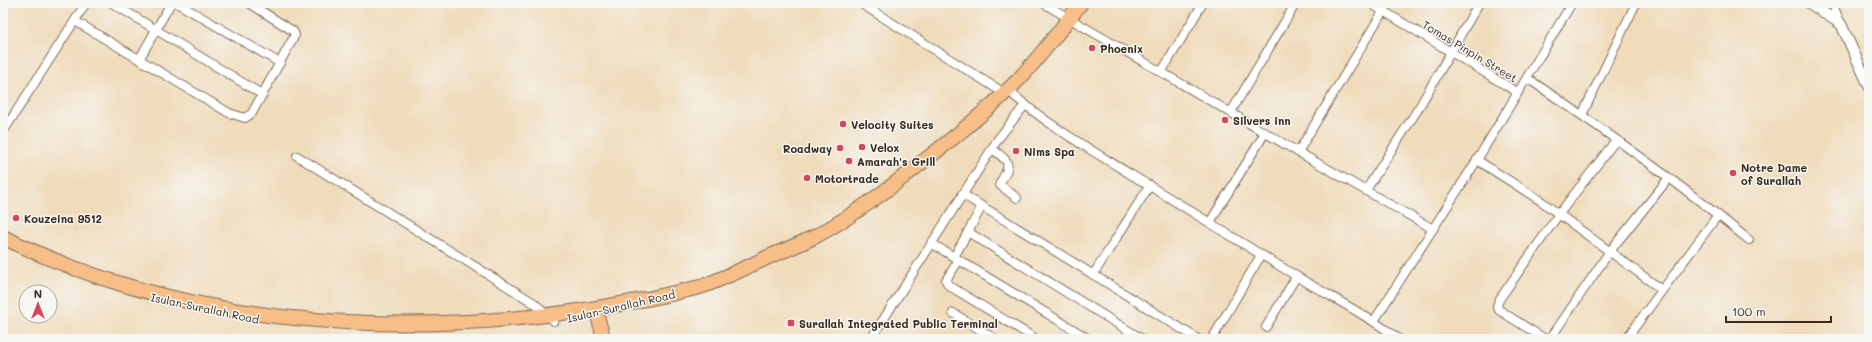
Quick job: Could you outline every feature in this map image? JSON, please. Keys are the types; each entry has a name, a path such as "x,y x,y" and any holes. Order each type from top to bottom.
{"highway":[{"name":"Isulan-Surallah Road","path":"3,237 59,265 111,285 164,300 227,315 301,326 364,332 431,332 506,327 597,314 702,286 816,236 886,191 957,135 1023,74 1081,3"}],"main road":[{"path":"597,314 604,339"}],"street":[{"path":"3,132 86,3"},
{"path":"112,3 156,28 263,94"},
{"path":"125,11 130,3"},
{"path":"140,58 171,3"},
{"path":"177,3 280,63"},
{"path":"75,21 140,58 229,113 240,118 249,117 295,39 294,33 249,3"},
{"path":"860,3 1006,91 1061,131 1261,255 1374,321 1399,339"},
{"path":"1043,3 1162,71 1298,152 1434,228"},
{"path":"1162,71 1203,3"},
{"path":"1231,112 1296,3"},
{"name":"Tomas Pinpin Street","path":"1370,3 1517,92"},
{"path":"1298,152 1388,3"},
{"path":"1366,190 1418,109 1479,3"},
{"path":"1374,321 1477,160 1572,3"},
{"path":"1582,115 1636,3"},
{"path":"1809,3 1841,24"},
{"path":"1832,3 1869,86"},
{"path":"1527,78 1582,115 1669,178 1749,240"},
{"path":"871,339 962,194 992,149 1025,105"},
{"path":"1210,222 1265,133"},
{"path":"1545,339 1499,310 1497,306 1499,300 1559,214 1616,140"},
{"path":"992,149 1008,163 1008,169 1000,185 1017,198"},
{"path":"297,156 534,303 554,321"},
{"path":"1477,160 1517,184 1662,290"},
{"path":"1550,339 1610,251 1669,178"},
{"path":"1094,276 1150,186"},
{"path":"962,194 1198,339"},
{"path":"982,206 968,232 946,280 948,285 1036,339"},
{"path":"1626,339 1718,215"},
{"path":"968,232 1142,339"},
{"path":"931,243 1088,339"},
{"path":"1212,339 1261,255"},
{"path":"1266,327 1296,276"},
{"path":"953,313 995,339"}],"place":[{"name":"Phoenix","path":"1092,48"},
{"name":"Silvers inn","path":"1225,120"},
{"name":"Velocity Suites","path":"843,124"},
{"name":"Velox","path":"862,147"},
{"name":"Roadway","path":"840,148"},
{"name":"Nims Spa","path":"1016,151"},
{"name":"Amarah's Grill","path":"849,161"},
{"name":"Notre Dame of Surallah","path":"1733,173"},
{"name":"Motortrade","path":"807,178"},
{"name":"Kouzeina 9512","path":"16,218"},
{"name":"Surallah Integrated Public Terminal","path":"791,323"}]}
